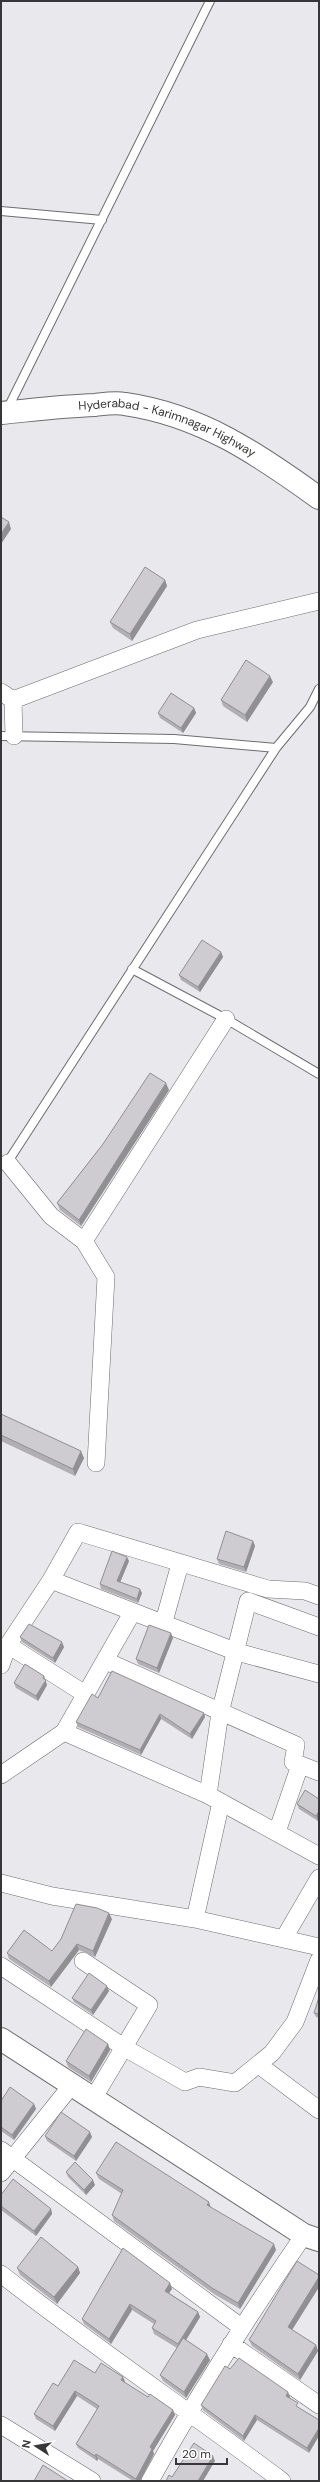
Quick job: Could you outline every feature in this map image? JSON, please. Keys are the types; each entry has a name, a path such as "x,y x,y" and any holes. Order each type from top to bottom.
{"main road":[{"name":"Hyderabad - Karimnagar Highway","path":"3,413 66,406 124,404 174,415 219,432 281,471 319,498"},
{"path":"1,2039 71,2086 311,2238"}],"street":[{"path":"7,736 7,696 197,630 319,601"},
{"path":"84,1241 226,1019"},
{"path":"3,1165 51,1216 84,1241 106,1277 96,1463"},
{"path":"1,1665 8,1645 51,1580 78,1532 180,1564 268,1589 305,1591 319,1596"},
{"path":"163,1625 180,1564"},
{"path":"51,1580 132,1614 237,1652 319,1674"},
{"path":"195,1919 215,1799 220,1713 237,1652 248,1601 319,1627"},
{"path":"1,1775 64,1732 132,1614"},
{"path":"8,1645 85,1694"},
{"path":"106,1661 220,1713 296,1745 293,1762 319,1772"},
{"path":"64,1732 215,1799 319,1856"},
{"path":"277,1832 300,1765"},
{"path":"284,1938 319,1878"},
{"path":"1,1883 52,1896 195,1919 319,1947"},
{"path":"1,1966 125,2048 185,2082 199,2077 236,2083 272,2053 295,2022 319,1960"},
{"path":"83,1961 148,2005 125,2048 93,2099"},
{"path":"259,2065 319,2110"},
{"path":"1,2173 7,2154 71,2086"},
{"path":"7,2154 241,2327"},
{"path":"150,2481 189,2411 241,2327 311,2238"},
{"path":"1,2274 85,2340 189,2411 282,2481"},
{"path":"230,2344 319,2405"},
{"path":"1,2425 92,2481"}],"lane":[{"path":"3,413 102,220 210,1"},
{"path":"1,212 102,220"},
{"path":"3,1165 276,748 310,707 319,689"},
{"path":"7,736 174,739 276,748"},
{"path":"132,969 226,1019 319,1074"}],"building":[{"path":"1,517 9,522 1,534"},
{"path":"145,567 165,580 130,634 110,622"},
{"path":"246,660 270,676 245,715 221,700"},
{"path":"171,693 194,708 181,728 158,713"},
{"path":"202,940 221,952 198,987 179,975"},
{"path":"150,1073 166,1083 79,1220 57,1203 103,1144"},
{"path":"1,1414 81,1451 73,1469 1,1435"},
{"path":"226,1531 253,1541 244,1567 217,1559"},
{"path":"112,1551 127,1557 117,1581 140,1589 137,1599 100,1584"},
{"path":"29,1624 62,1642 53,1658 20,1637"},
{"path":"149,1625 171,1633 157,1668 136,1659"},
{"path":"25,1664 44,1676 43,1678 46,1680 36,1696 14,1683"},
{"path":"112,1671 204,1713 190,1734 160,1714 140,1750 76,1722 92,1694 98,1698"},
{"path":"305,1790 319,1799 319,1811 316,1816 297,1804"},
{"path":"76,1904 97,1908 109,1913 93,1951 77,1944 49,1981 7,1953 24,1930 52,1951 61,1939"},
{"path":"89,1973 107,1986 91,2010 72,1998"},
{"path":"319,1997 319,2014 314,2013"},
{"path":"86,2029 108,2044 89,2076 66,2061"},
{"path":"10,2087 34,2104 12,2135 1,2127 1,2101"},
{"path":"61,2112 90,2132 74,2156 45,2136"},
{"path":"116,2142 209,2202 207,2205 274,2244 238,2303 212,2288 112,2215 123,2190 96,2173"},
{"path":"75,2162 93,2180 84,2190 66,2172"},
{"path":"13,2179 51,2209 34,2231 1,2206 1,2195"},
{"path":"41,2237 78,2267 54,2297 17,2268"},
{"path":"123,2248 170,2283 165,2291 198,2312 178,2344 152,2328 156,2321 130,2304 109,2339 82,2319"},
{"path":"297,2261 319,2275 288,2327 316,2345 298,2374 249,2340"},
{"path":"183,2338 207,2354 184,2392 160,2375"},
{"path":"239,2358 288,2392 286,2396 298,2403 296,2406 319,2420 319,2428 307,2448 255,2415 243,2436 201,2405 225,2366 230,2369"},
{"path":"74,2360 95,2373 101,2363 123,2377 121,2380 148,2397 150,2394 173,2410 150,2447 152,2449 136,2479 96,2454 95,2456 76,2444 99,2406 75,2391 53,2426 34,2414 53,2383 58,2386"},
{"path":"194,2443 213,2456 198,2481 166,2481 169,2475 172,2477"},
{"path":"43,2465 68,2481 34,2481"}]}
